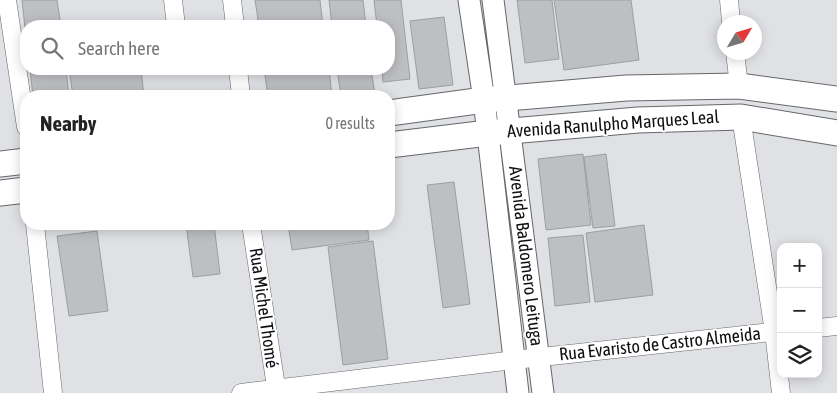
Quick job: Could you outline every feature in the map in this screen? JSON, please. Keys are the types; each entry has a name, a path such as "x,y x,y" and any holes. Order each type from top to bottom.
{"highway":[{"name":"Avenida Ranulpho Marques Leal","path":"395,112 495,100 626,88 739,86 837,100"},
{"name":"Avenida Ranulpho Marques Leal","path":"395,144 499,132 638,120 741,117 837,132"},
{"path":"0,164 20,161"},
{"path":"0,194 20,191"}],"main road":[{"name":"Avenida Baldomero Leituga","path":"469,0 495,100"},
{"name":"Avenida Baldomero Leituga","path":"493,0 495,100 499,132 543,393"},
{"name":"Avenida Baldomero Leituga","path":"499,132 514,360 518,393"}],"street":[{"path":"7,0 20,90"},
{"path":"174,0 176,20"},
{"path":"232,0 234,20"},
{"path":"729,0 730,15"},
{"path":"736,60 739,86"},
{"path":"239,75 240,90"},
{"path":"741,117 777,326"},
{"path":"36,230 53,393"},
{"name":"Rua Michel Thomé","path":"252,230 276,391"},
{"path":"822,328 837,326"},
{"name":"Rua Evaristo de Castro Almeida","path":"242,393 276,391 538,357 777,332"},
{"path":"778,333 781,393"}],"building":[{"path":"22,0 57,0 60,20 24,20"},
{"path":"255,0 320,0 322,20 258,20"},
{"path":"329,0 363,0 365,20 331,20"},
{"path":"374,0 401,0 410,79 383,82 382,75 395,75 395,20 376,20"},
{"path":"517,0 552,0 559,59 525,63"},
{"path":"554,0 631,0 639,60 564,70"},
{"path":"444,17 453,85 419,89 410,21"},
{"path":"31,75 67,75 68,90 32,90"},
{"path":"70,75 142,75 143,90 72,90"},
{"path":"265,75 330,75 331,90 267,90"},
{"path":"338,75 372,75 374,90 340,90"},
{"path":"583,154 591,225 546,230 538,159"},
{"path":"606,154 615,226 593,228 584,157"},
{"path":"454,182 470,304 443,308 427,185"},
{"path":"644,225 653,295 595,302 586,233"},
{"path":"187,230 215,230 220,274 193,277"},
{"path":"289,230 368,230 369,240 292,250"},
{"path":"97,231 108,311 69,316 57,236"},
{"path":"583,235 590,302 555,306 548,238"},
{"path":"373,241 388,359 343,365 328,247"}]}
